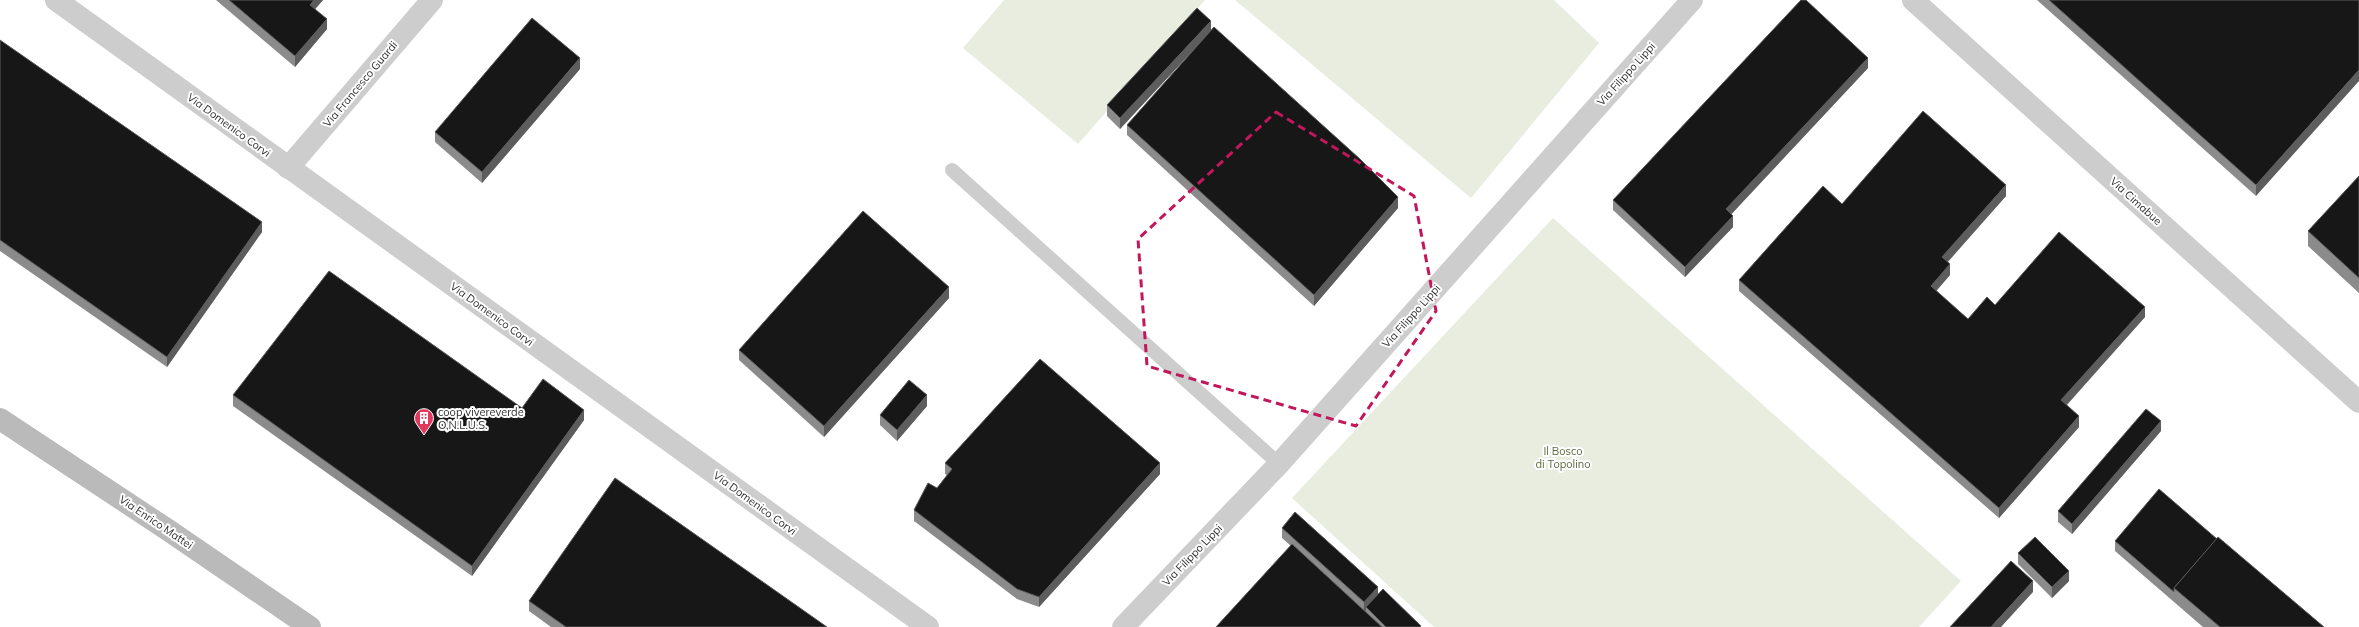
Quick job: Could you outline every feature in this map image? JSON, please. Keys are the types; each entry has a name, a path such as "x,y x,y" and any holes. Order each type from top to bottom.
{"street":[{"name":"Via Domenico Corvi","path":"56,0 928,627"},
{"name":"Via Francesco Guardi","path":"288,168 432,0"},
{"name":"Via Filippo Lippi","path":"1123,627 1279,464 1692,0"},
{"name":"Via Cimabue","path":"1913,0 2359,402"},
{"name":"Via Enrico Mattei","path":"0,418 310,627"}],"lane":[{"path":"952,170 1279,464"}],"highlighted area":[{"path":"1276,112 1414,196 1436,311 1356,426 1147,366 1138,239"}],"green space":[{"path":"1004,0 1205,0 1078,144 963,48"},
{"path":"1235,0 1554,0 1599,43 1471,198"},
{"name":"Il Bosco di Topolino","path":"1553,218 1961,581 1919,627 1434,627 1292,498"}],"building":[{"path":"229,0 314,0 310,5 327,19 295,56"},
{"path":"1801,0 1806,0 1868,58 1726,209 1733,216 1685,267 1613,200"},
{"path":"2049,0 2359,0 2359,70 2256,185"},
{"path":"1197,8 1211,21 1120,118 1107,105"},
{"path":"532,18 580,58 482,172 435,132"},
{"path":"1214,27 1360,159 1398,197 1314,295 1127,125"},
{"path":"0,40 262,222 167,357 0,240"},
{"path":"1923,111 2006,185 1942,257 1950,264 1931,286 1968,319 1987,297 1995,305 2059,232 2145,307 2061,400 2079,416 1999,508 1739,280 1823,186 1842,204"},
{"path":"2359,176 2359,278 2308,231"},
{"path":"863,211 949,287 824,426 739,350"},
{"name":"coop vivereverde O,N.L.U.S.","path":"329,271 522,408 543,379 584,410 472,566 233,395"},
{"path":"1040,359 1160,463 1039,597 1017,589 914,510 928,483 937,488 952,469 945,463"},
{"path":"909,380 927,395 897,430 880,415"},
{"path":"2146,409 2161,421 2072,524 2058,511"},
{"path":"615,478 827,627 566,627 529,601"},
{"path":"2159,489 2217,539 2174,588 2174,592 2115,541"},
{"path":"1295,512 1378,587 1364,602 1282,528"},
{"path":"2035,537 2069,571 2052,587 2018,553"},
{"path":"2218,537 2324,627 2220,627 2174,588"},
{"path":"1292,544 1382,627 1216,627"},
{"path":"2011,561 2033,581 1991,627 1950,627"},
{"path":"1383,589 1421,626 1420,627 1386,627 1366,607"}],"place":[{"name":"coop vivereverde O,N.L.U.S.","path":"424,435"}]}
